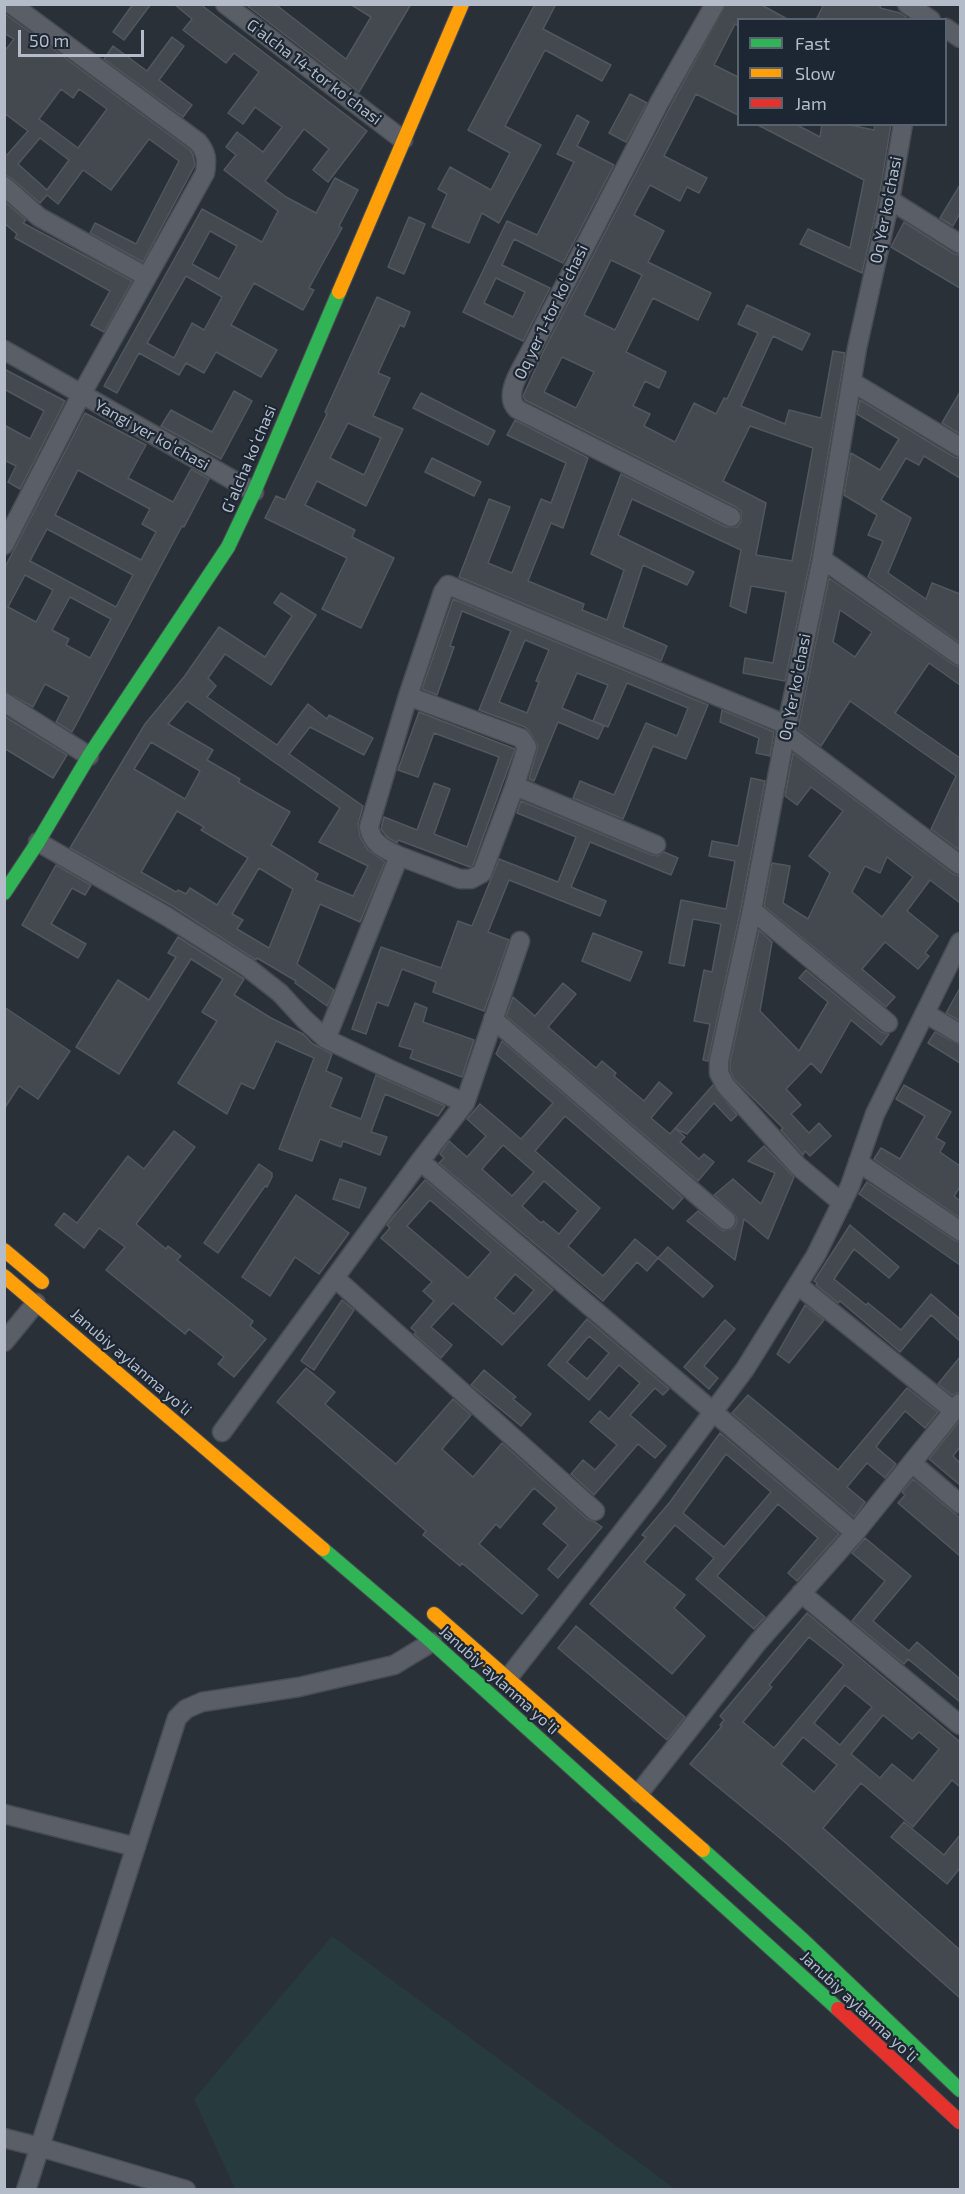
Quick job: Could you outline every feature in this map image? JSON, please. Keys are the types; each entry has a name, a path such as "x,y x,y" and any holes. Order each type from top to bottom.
{"main road":[{"name":"Gʻalcha koʻchasi","path":"4,893 38,842 89,756 228,547 254,492 462,4"},
{"path":"4,1250 55,1293"},
{"name":"Janubiy aylanma yoʻli","path":"4,1276 432,1642 960,2122"},
{"name":"Janubiy aylanma yoʻli","path":"420,1602 804,1941 960,2090"}],"street":[{"name":"Yangi yer koʻchasi","path":"6,537 81,395 205,173 207,161 206,151 198,142 11,4"},
{"name":"Gʻalcha 14-tor koʻchasi","path":"225,4 403,140"},
{"name":"Oq yer 1-tor koʻchasi","path":"715,4 659,103 589,236 528,356 510,395 510,400 517,409 731,517"},
{"path":"947,29 960,38"},
{"name":"Oq Yer koʻchasi","path":"842,1203 798,1166 725,1085 718,1073 718,1061 752,910 786,730 822,560 857,348 890,201 903,126"},
{"path":"4,186 39,217 147,277"},
{"path":"890,201 960,244"},
{"name":"Yangi yer koʻchasi","path":"4,350 254,492"},
{"path":"852,382 960,447"},
{"path":"822,560 960,656"},
{"path":"408,696 521,738 527,747 482,873 471,879 460,879 399,856 376,844 371,837 369,827 408,696 443,592 445,587 451,585 786,730 960,865"},
{"path":"4,702 89,756"},
{"path":"513,788 520,788 656,845"},
{"path":"38,842 168,917 247,967 280,993 303,1019 327,1039 388,1069 465,1102"},
{"path":"327,1039 399,856"},
{"path":"752,910 888,1023"},
{"path":"222,1433 465,1102 520,941"},
{"path":"508,1678 652,1494 745,1369 798,1285 842,1203 875,1114 960,942"},
{"path":"925,1013 960,1034"},
{"path":"493,1019 726,1220"},
{"path":"420,1161 855,1533"},
{"path":"858,1162 960,1231"},
{"path":"335,1278 595,1511"},
{"path":"639,1793 758,1642 855,1533 957,1407 798,1285"},
{"path":"4,1342 36,1303"},
{"path":"912,1463 960,1504"},
{"path":"801,1593 960,1725"},
{"path":"26,2190 177,1718 186,1709 202,1702 299,1687 394,1665 432,1642"},
{"path":"4,1814 136,1846"},
{"path":"4,2138 186,2190"}],"green space":[{"path":"332,1936 675,2189 235,2189 194,2099"}],"building":[{"path":"133,4 151,4 124,40 113,32"},
{"path":"174,4 200,4 367,131 328,182 313,170 329,149 304,129 265,181 286,197 316,213 335,178 358,190 339,226 342,228 309,288 314,290 303,310 254,283 231,325 277,350 261,377 216,352 204,373 186,363 179,375 139,353 117,393 104,386 202,209 262,242 278,211 224,170 236,155 226,147 237,132 263,152 282,127 255,107 243,124 228,113 259,72 234,53 226,63 183,30 192,19","holes":["210,231 237,246 219,279 192,264","186,276 222,297 204,330 192,323 174,358 147,343"]},
{"path":"245,4 275,4 346,59 371,17 350,4 411,4 359,92"},
{"path":"535,4 556,4 543,29 611,65 602,81 545,50 505,126 541,145 499,223 482,213 469,243 432,227 447,194 438,189 450,167 491,190 510,153 468,130"},
{"path":"726,4 760,4 785,18 737,18 737,25 735,24 714,65 737,76 737,114 696,94 664,156 707,178 699,193 687,187 680,201 650,185 634,215 664,231 648,262 711,293 698,320 653,298 626,352 666,372 659,388 645,381 633,406 650,414 644,426 675,442 694,403 716,414 724,398 727,399 758,333 738,324 747,305 810,334 802,350 773,336 741,406 785,424 789,410 821,418 833,351 845,353 811,557 785,681 743,673 745,658 773,663 786,592 751,586 746,613 730,606 741,550 632,499 618,535 694,572 687,585 643,565 623,627 667,646 661,661 459,577 489,499 510,507 488,563 512,573 541,499 551,503 566,463 507,435 515,420 588,458 563,528 551,523 528,581 584,604 582,610 607,620 624,570 591,554 621,474 726,527 737,527 741,522 741,511 736,507 525,400 523,396 544,350","holes":["611,260 642,275 615,330 584,315","562,357 594,372 576,408 544,392","750,426 813,448 792,561 756,555 766,503 723,481"]},
{"path":"824,4 881,4 880,8 900,13 906,17 906,18 817,18"},
{"path":"4,13 190,150 195,165 143,262 90,233 95,223 136,244 179,161 149,139 111,190 83,170 58,204 47,195 40,203 11,178 4,175 4,153 7,155 28,131 4,113 4,52 14,39 4,33","holes":["61,89 73,98 79,89 107,109 78,148 39,119","40,138 69,160 47,190 18,164"]},
{"path":"172,37 184,46 159,80 192,105 183,117 104,59 113,46 147,71"},
{"path":"630,94 647,103 626,142 609,133"},
{"path":"577,115 589,122 577,146 614,165 563,263 514,239 502,265 550,288 523,341 463,312 507,221 537,235 574,162 557,154","holes":["496,278 525,292 513,317 484,303"]},
{"path":"760,126 799,126 820,137 822,126 855,126 874,130 875,126 891,126 879,198 862,273 800,244 808,229 850,248 864,180"},
{"path":"960,185 960,213 953,226 940,218"},
{"path":"4,201 26,220 23,223 132,281 104,332 91,325 110,291 15,238 17,234 4,223"},
{"path":"409,217 425,224 404,274 388,267"},
{"path":"904,222 954,254 960,255 960,288 891,247"},
{"path":"377,297 410,312 404,327 400,325 378,373 390,378 373,416 403,429 366,506 317,481 305,505 355,530 352,537 394,558 361,628 322,609 347,558 265,518 276,496 285,500 327,414 325,412","holes":["348,423 381,438 364,475 330,458"]},
{"path":"4,369 65,401 20,489 8,482 16,466 4,460 4,425 30,439 44,411 4,389"},
{"path":"234,391 252,401 221,459 161,426 171,410 212,432"},
{"path":"960,392 960,434 942,423"},
{"path":"421,393 495,431 488,445 413,408"},
{"path":"860,400 954,457 960,458 960,478 924,456 919,465 906,458 881,500 911,518 888,573 926,599 932,583 960,594 960,643 868,577 883,541 868,535 877,515 844,495 851,453 880,470 899,439 857,414"},
{"path":"85,413 146,445 128,478 173,502 191,469 209,479 72,732 56,722 69,697 45,684 33,707 4,691 4,569","holes":["78,470 150,509 142,524 156,532 141,560 55,515","47,529 133,575 116,607 30,561","25,575 53,590 36,622 8,607","70,597 111,619 90,658 66,645 69,639 52,630"]},
{"path":"432,458 481,482 474,496 425,472"},
{"path":"829,578 960,667 960,685 929,663 895,713 960,758 959,850 931,829 956,776 850,701 821,746 798,729","holes":["840,610 872,632 855,657 833,642"]},
{"path":"281,593 316,615 271,685 225,654 208,678 216,686 207,697 277,745 308,704 327,719 329,715 373,738 364,755 310,727 289,754 363,806 358,824 360,837 368,850 385,862 360,922 320,904 297,964 334,990 327,1006 295,983 296,981 257,958 256,960 174,907 70,848 145,724 184,677 219,627 265,657 292,616 274,603","holes":["187,701 340,808 319,842 368,866 353,896 315,880 318,874 271,845 290,812 238,782 240,779 207,760 213,750 168,724","151,742 200,771 185,799 134,769","177,811 204,827 201,830 248,858 217,905 190,888 186,894 178,890 176,892 141,872","259,868 293,889 269,948 237,929 243,920 232,914"]},
{"path":"453,599 708,705 686,759 653,746 623,819 573,798 580,781 614,795 646,723 677,736 688,708 627,683 608,727 593,721 608,685 577,673 562,708 604,726 598,739 558,722 534,781 529,779 538,746 530,732 525,727 479,710 511,631 462,611 450,646 454,647 437,695 422,689","holes":["525,640 549,650 536,681 539,682 527,713 499,702"]},
{"path":"722,710 774,732 770,756 756,753 759,738 720,722"},
{"path":"419,712 515,749 473,865 470,867 398,840 397,843 387,837 381,829 384,817 417,830 434,783 450,789 434,834 467,847 499,757 434,733 418,777 398,770"},
{"path":"4,716 67,755 53,778 4,748"},
{"path":"793,753 953,874 960,876 960,903 930,880 907,911 938,936 925,953 929,956 918,969 885,942 862,969 895,997 886,1007 764,906 772,863 790,866 783,903 808,919 830,873 809,856 843,811 811,787 797,805 785,796","holes":["887,857 913,877 882,917 852,892 865,866 880,873"]},
{"path":"751,778 765,781 741,908 708,1061 703,1060 710,1024 694,1021 704,970 712,972 721,924 693,919 684,966 669,963 681,900 726,909 735,861 709,856 712,841 738,846"},
{"path":"521,801 652,855 658,856 664,852 678,858 671,875 590,842 571,887 606,901 600,916 509,880 488,932 509,940 484,1011 433,992 436,982 402,969 388,1006 377,1002 366,1034 352,1029 381,947 441,968 458,921 472,926 499,859 558,882 576,837 517,813"},
{"path":"56,865 91,885 85,895 72,888 51,924 86,944 78,958 22,925"},
{"path":"759,930 772,942 760,1011 799,1051 828,1002 799,978 806,970 881,1032 889,1034 881,1045 851,1020 821,1073 811,1063 786,1089 801,1105 791,1114 809,1133 819,1123 831,1136 810,1156 805,1151 803,1155 781,1130 783,1128 734,1079 730,1070"},
{"path":"593,933 642,952 630,981 582,961"},
{"path":"178,937 244,979 234,995 271,1018 303,1034 313,1044 332,1054 326,1071 342,1078 330,1107 361,1119 376,1075 445,1106 438,1116 385,1094 371,1132 387,1137 380,1155 343,1141 341,1147 320,1139 312,1161 279,1149 314,1058 276,1041 254,1089 241,1083 227,1114 178,1083 217,1021 202,1012 223,979 191,959 119,1074 76,1047 118,980 149,1000 176,957 168,953"},
{"path":"563,983 576,994 548,1027 596,1068 602,1061 616,1073 614,1076 644,1101 659,1082 672,1093 651,1118 670,1134 713,1085 737,1115 731,1121 714,1103 687,1134 676,1129 685,1137 680,1142 699,1159 704,1154 714,1162 698,1181 506,1016 513,997 535,1016"},
{"path":"960,988 960,1021 946,1013"},
{"path":"415,1003 427,1008 423,1022 474,1040 462,1077 410,1058 413,1050 399,1046"},
{"path":"4,1007 70,1051 38,1099 19,1086 4,1109"},
{"path":"935,1032 960,1045 960,1063 928,1043"},
{"path":"502,1041 683,1198 673,1209 565,1116 535,1151 600,1208 568,1246 603,1276 635,1239 658,1258 647,1271 637,1262 603,1301 439,1163 444,1158 440,1154 449,1141 467,1157 486,1136 467,1119 480,1104 521,1139 553,1103 496,1054","holes":["503,1145 534,1172 512,1196 482,1169","544,1181 578,1211 559,1234 543,1221 541,1223 522,1206"]},
{"path":"904,1085 951,1112 936,1138 945,1143 940,1152 960,1166 960,1187 954,1196 960,1201 960,1218 874,1159 881,1148 900,1159 925,1116 896,1099"},
{"path":"174,1131 195,1147 136,1224 166,1249 168,1246 181,1256 177,1260 253,1321 250,1326 266,1339 234,1377 218,1364 224,1357 189,1329 185,1334 106,1270 125,1247 99,1228 84,1248 55,1225 64,1213 77,1223 128,1156 144,1169"},
{"path":"764,1146 794,1177 768,1239 744,1219 735,1260 687,1221 698,1211 723,1231 734,1228 737,1222 736,1216 714,1195 733,1179 761,1204 775,1173 748,1161"},
{"path":"259,1164 272,1173 272,1177 218,1253 204,1243"},
{"path":"340,1179 366,1188 359,1208 333,1199"},
{"path":"425,1180 553,1290 502,1345 453,1303 431,1327 452,1345 441,1358 414,1334 416,1332 411,1328 434,1301 423,1291 432,1282 381,1238 390,1228 387,1225","holes":["430,1200 491,1252 468,1278 407,1226","515,1274 534,1290 514,1314 495,1298"]},
{"path":"867,1182 960,1242 960,1265 859,1194"},
{"path":"296,1195 349,1233 319,1274 295,1257 270,1296 242,1277"},
{"path":"850,1225 899,1267 889,1278 854,1249 834,1279 901,1330 931,1294 960,1319 960,1341 931,1315 900,1352 840,1301 838,1303 816,1285 814,1281"},
{"path":"668,1247 713,1286 703,1297 658,1258"},
{"path":"342,1300 354,1310 314,1370 301,1361"},
{"path":"805,1305 824,1320 789,1363 777,1354"},
{"path":"587,1319 669,1389 663,1395 655,1388 630,1415 666,1446 655,1458 638,1444 594,1495 571,1474 583,1460 595,1470 617,1445 590,1422 600,1411 609,1419 640,1383 619,1365 589,1400 548,1365","holes":["589,1336 609,1353 587,1379 567,1362"]},
{"path":"725,1320 735,1329 704,1366 718,1378 709,1389 684,1367"},
{"path":"960,1357 960,1392 952,1395 938,1384"},
{"path":"306,1368 335,1392 325,1404 396,1464 453,1399 471,1415 442,1449 473,1477 502,1443 587,1519 602,1527 558,1578 548,1569 568,1545 543,1524 557,1508 534,1488 500,1528 496,1524 479,1544 538,1595 522,1614 462,1563 460,1566 423,1535 426,1531 277,1402"},
{"path":"484,1370 516,1397 513,1399 531,1414 521,1426 471,1385"},
{"path":"907,1388 938,1412 925,1428 905,1411 882,1439 876,1447 896,1464 885,1478 867,1463 847,1487 865,1502 854,1517 732,1413 748,1395 838,1470"},
{"path":"960,1420 960,1447 953,1456 960,1463 960,1485 929,1459"},
{"path":"720,1433 839,1534 797,1581 788,1573 818,1538 778,1504 717,1576 765,1617 754,1629 696,1579 714,1558 675,1525 644,1562 685,1595 674,1608 705,1636 672,1674 590,1604 646,1537 642,1535 670,1502","holes":["726,1454 771,1492 724,1547 683,1513"]},
{"path":"913,1479 960,1518 960,1556 898,1503 905,1495 902,1492"},
{"path":"865,1538 911,1576 873,1621 909,1651 917,1642 960,1679 960,1702 908,1659 904,1664 852,1621 885,1581 852,1553"},
{"path":"807,1613 960,1742 960,1787 952,1780 913,1827 861,1783 823,1828 960,1950 960,1998 786,1843 690,1764 722,1726 720,1725 724,1720 720,1716","holes":["809,1637 844,1665 774,1748 743,1722 772,1687 769,1685","845,1685 872,1707 840,1745 814,1723","883,1715 912,1739 919,1732 939,1749 913,1781 892,1764 880,1778 851,1754","803,1737 837,1765 814,1792 781,1764"]},
{"path":"576,1626 685,1717 667,1740 558,1648"},
{"path":"904,1822 944,1855 960,1835 960,1868 947,1884 891,1837"}],"traffic: fast":[{"path":"4,893 38,842 89,756 228,547 254,492 339,292"},
{"path":"323,1549 432,1642 838,2009"},
{"path":"703,1850 804,1941 960,2090"}],"traffic: slow":[{"path":"339,292 462,4"},
{"path":"4,1250 42,1282"},
{"path":"4,1276 323,1549"},
{"path":"434,1614 703,1850"}],"traffic: jam":[{"path":"838,2009 960,2122"}]}
